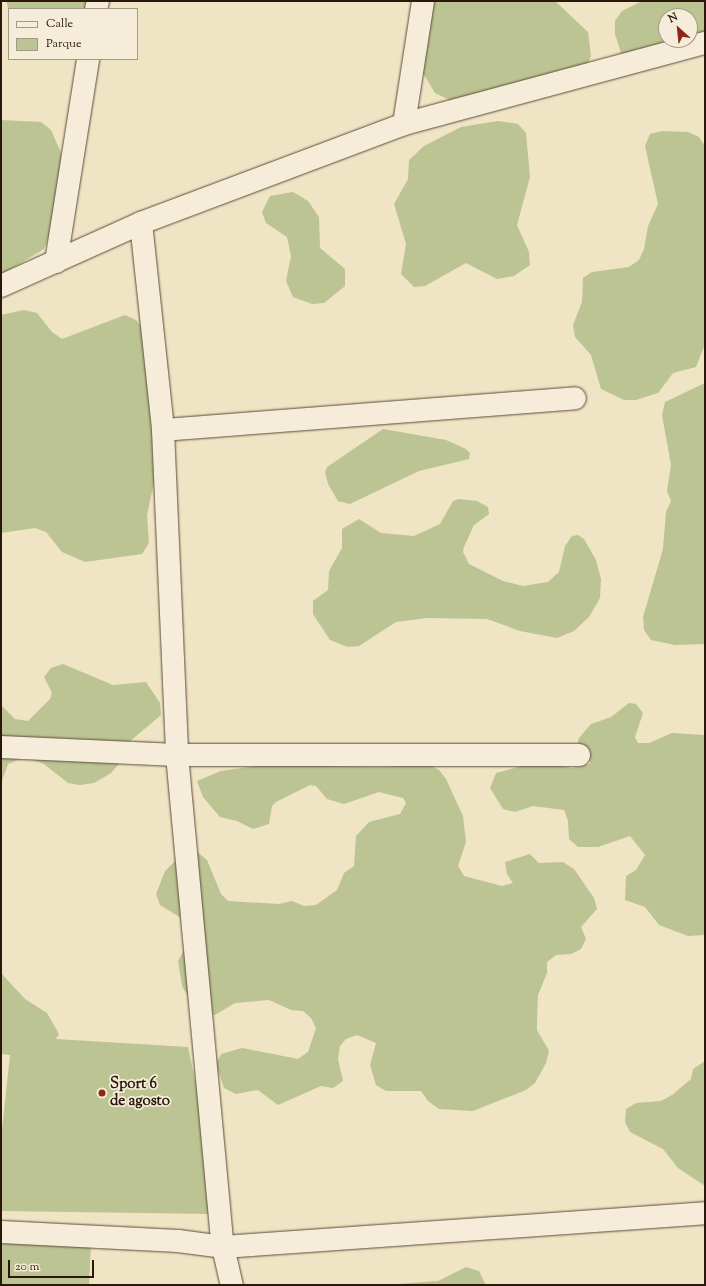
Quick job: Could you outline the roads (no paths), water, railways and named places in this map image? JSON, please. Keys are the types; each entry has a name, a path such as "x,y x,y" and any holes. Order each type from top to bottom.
{"street":[{"path":"404,124 423,1"},
{"path":"1,286 141,223 404,124 705,43"},
{"path":"56,262 88,60"},
{"path":"141,223 163,430 177,755 223,1247 232,1285"},
{"path":"163,430 576,398"},
{"path":"1,747 177,755 579,755"},
{"path":"1,1232 178,1241 223,1247 705,1213"}],"place":[{"name":"Sport 6 de agosto","path":"102,1093"}]}
